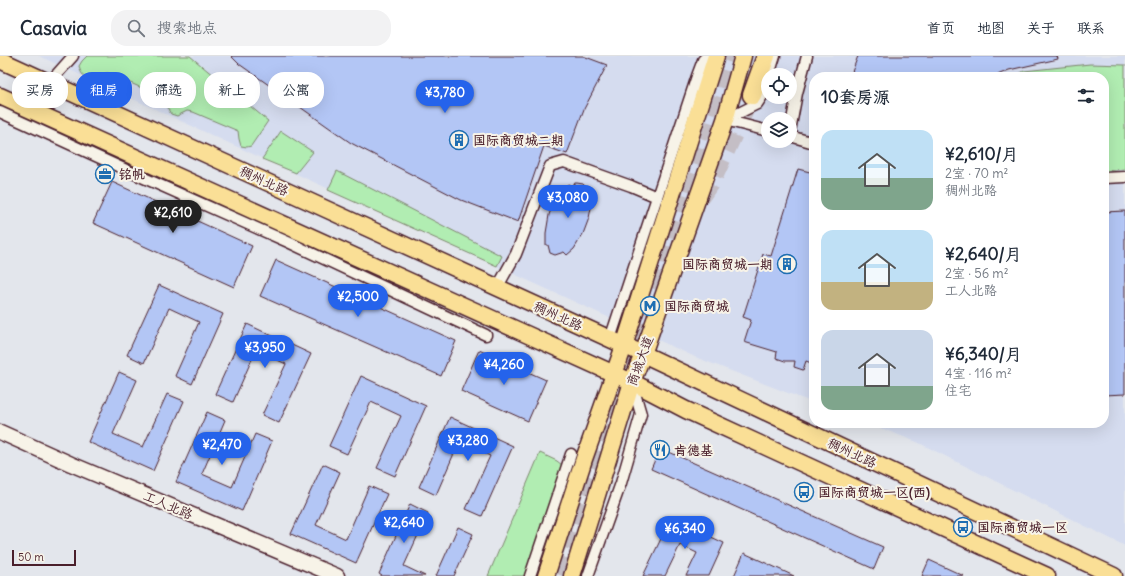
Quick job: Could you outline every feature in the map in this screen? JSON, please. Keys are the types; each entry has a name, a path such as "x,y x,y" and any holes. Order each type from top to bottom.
{"highway":[{"path":"752,95 766,56"}],"main road":[{"name":"商城大道","path":"546,576 613,374 617,342 716,56"},
{"name":"商城大道","path":"572,576 632,382 725,120 744,56"},
{"name":"稠州北路","path":"0,60 27,72"},
{"name":"稠州北路","path":"68,91 643,354 1114,576"},
{"path":"0,96 632,382 693,413 1047,576"}],"street":[{"path":"58,72 73,56"},
{"path":"617,342 657,197 697,76 703,60 707,56"},
{"path":"771,68 775,56"},
{"path":"794,112 807,56"},
{"path":"725,120 757,104 761,99"},
{"path":"0,112 288,242 486,335"},
{"path":"725,120 761,129"},
{"path":"797,138 809,142"},
{"path":"497,288 516,254 550,166 564,162 657,197"},
{"path":"1109,178 1125,177"},
{"path":"588,576 621,483 641,414 632,382"},
{"name":"工人北路","path":"0,432 78,467 337,576"},
{"path":"530,576 571,454"}],"shaded area":[{"path":"39,56 1125,56 1125,546 917,442 880,428 1109,428 1109,72 809,72 809,401 695,357 152,108 196,108 196,72 140,72 140,102 132,99 132,72 76,73"}],"green space":[{"path":"87,56 190,56 209,72 204,72 204,108 252,108 268,121 251,146 241,146 238,131 193,112 187,111 177,116 171,114 168,108 196,108 196,72 140,72 140,87 132,84 132,72 81,72 79,66"},
{"path":"1090,64 1125,65 1125,169 1109,171 1109,72 1022,72"},
{"path":"281,131 313,152 296,173 262,159"},
{"path":"337,171 502,256 497,266 328,190"},
{"path":"540,453 562,465 527,576 488,576"}],"building":[{"name":"国际商贸城二期","path":"231,56 583,56 607,65 584,109 567,154 544,146 518,222 461,200 351,143 301,108 324,108 324,72 268,72 268,84 260,79 260,72 250,72"},
{"path":"858,56 1057,56 1058,59 1004,72 852,72"},
{"name":"国际商贸城一期","path":"798,169 809,172 809,362 806,361 803,370 794,367 795,361 785,361 776,358 777,352 744,342 751,320 743,317 763,254 771,256"},
{"path":"112,182 252,246 234,287 93,223"},
{"path":"575,183 583,184 587,188 587,192 591,193 589,218 583,234 574,249 567,255 564,252 555,255 550,253 548,245 546,245 549,215 553,203 564,188 568,184 571,186"},
{"path":"1125,211 1125,394 1109,395 1109,212"},
{"path":"276,260 456,341 441,376 260,296"},
{"path":"159,285 223,314 192,384 175,376 199,322 169,308 144,363 127,355"},
{"path":"247,324 311,354 279,423 262,415 286,364 256,350 233,402 215,394"},
{"path":"479,350 546,380 528,421 461,391"},
{"path":"119,372 137,380 113,434 143,447 167,394 184,401 153,471 88,442"},
{"path":"361,376 426,406 395,476 377,468 401,416 371,402 347,454 329,446"},
{"path":"207,412 225,420 202,474 232,487 255,434 272,441 242,511 176,482"},
{"path":"450,417 513,446 482,516 466,509 490,456 459,442 436,495 419,487"},
{"path":"660,448 883,547 874,569 651,469"},
{"path":"323,464 340,472 316,525 346,539 369,486 387,494 356,563 291,534"},
{"path":"410,504 428,513 404,566 425,576 382,576 379,574"},
{"path":"671,518 724,543 709,576 686,576 697,553 680,545 665,576 643,576"},
{"path":"458,527 473,534 454,576 436,576"},
{"path":"744,553 768,564 794,576 734,576"},
{"path":"929,560 964,576 922,576"}],"tunnel":[{"path":"692,192 735,56"},
{"path":"700,198 713,179 752,95"},
{"path":"576,519 666,251 689,177"},
{"path":"563,576 585,508"}],"place":[{"name":"国际商贸城二期","path":"459,140"},
{"name":"铭帆","path":"105,174"},
{"name":"国际商贸城一期","path":"787,264"},
{"name":"国际商贸城","path":"650,306"},
{"name":"肯德基","path":"660,450"},
{"name":"国际商贸城一区(西)","path":"804,492"},
{"name":"国际商贸城一区","path":"963,527"}]}
